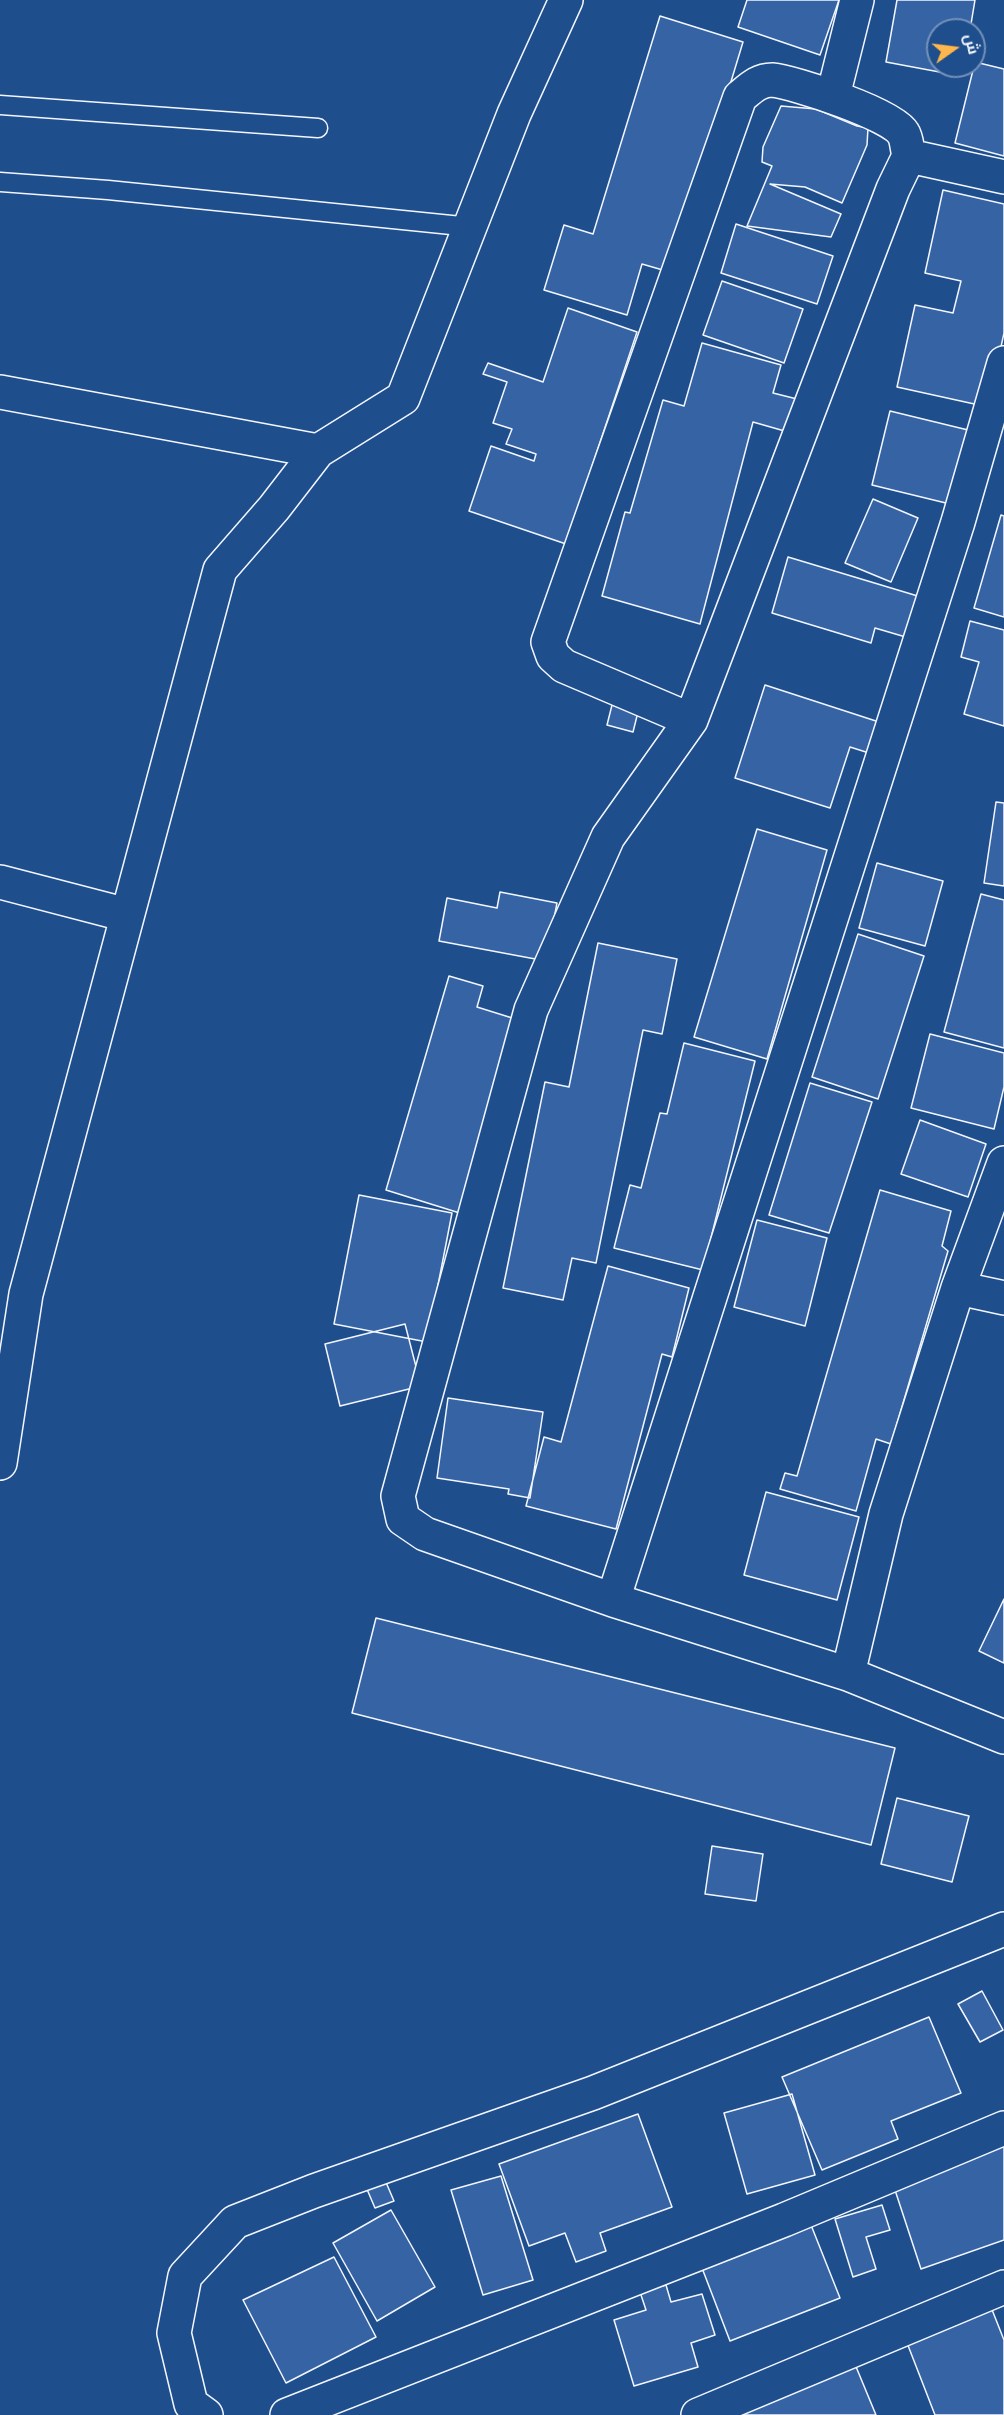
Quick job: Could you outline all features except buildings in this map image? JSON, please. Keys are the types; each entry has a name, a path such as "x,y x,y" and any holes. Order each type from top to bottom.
{"street":[{"path":"1,1448 26,1294 220,570 274,508 318,451 403,399 514,114 566,0"},
{"path":"833,96 857,0"},
{"path":"691,720 564,666 553,656 548,642 740,97 755,84 771,80 833,96 889,121 903,132 909,156 893,189 691,720 608,837 531,1010 398,1496 403,1520 425,1534 613,1600 848,1674 1004,1737"},
{"path":"909,156 1004,177"},
{"path":"613,1600 958,522 1004,363"},
{"path":"0,392 318,451"},
{"path":"0,882 127,915"},
{"path":"848,1674 886,1514 958,1288 1004,1163"},
{"path":"958,1288 1004,1298"},
{"path":"206,2415 191,2404 174,2333 185,2276 235,2222 314,2191 593,2093 1004,1929"},
{"path":"287,2415 784,2220 1004,2128"},
{"path":"698,2415 1004,2287"}],"lane":[{"path":"0,105 318,128"},
{"path":"0,182 108,190 471,227"}]}
